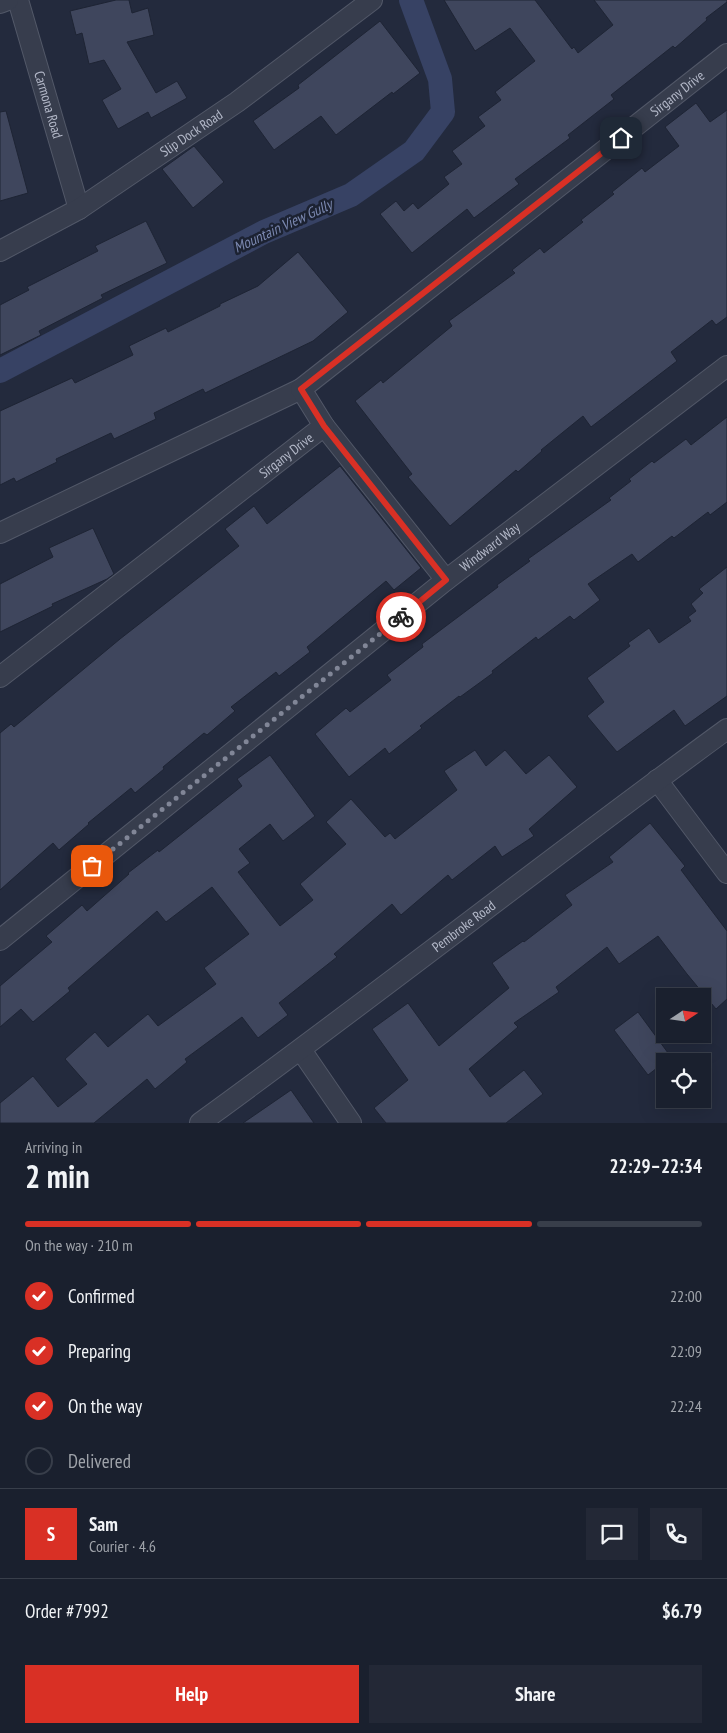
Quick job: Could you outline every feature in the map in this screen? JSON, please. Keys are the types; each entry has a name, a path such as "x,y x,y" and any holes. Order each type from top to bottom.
{"street":[{"path":"0,3 8,0"},
{"name":"Carmona Road","path":"18,0 79,209"},
{"name":"Slip Dock Road","path":"0,251 79,209 238,102 372,0"},
{"name":"Sirgany Drive","path":"0,677 324,426 301,389 727,54"},
{"name":"Windward Way","path":"0,940 446,580 727,366"},
{"path":"0,533 301,389"},
{"path":"324,426 446,580"},
{"name":"Pembroke Road","path":"200,1123 301,1050 727,729"},
{"path":"657,780 727,873"},
{"path":"301,1050 351,1123"}],"building":[{"path":"116,0 129,0 132,13 148,8 154,35 127,42 156,93 177,81 187,98 151,118 148,112 118,129 102,100 121,89 104,60 89,64 82,33 76,35 70,11"},
{"path":"444,0 535,0 572,49 574,47 578,53 613,25 594,0 727,0 727,2 706,18 707,20 675,48 673,46 611,95 614,99 568,135 570,138 515,179 519,184 474,218 467,209 412,253 380,214 396,201 404,211 413,203 418,209 449,184 444,177 462,164 452,151 485,126 478,117 501,100 495,92 535,61 510,28 475,51"},
{"path":"380,21 420,73 336,135 321,116 274,150 253,121 299,88 298,85"},
{"path":"696,103 710,122 727,110 727,317 716,325 712,320 671,352 677,361 591,427 583,416 541,450 518,472 516,470 450,526 408,477 412,474 355,401 381,380 383,383 452,326 449,321 515,273 512,270 540,248 544,253 583,222 581,220 614,194 612,192 642,168 645,172 679,146 665,127"},
{"path":"6,111 28,193 0,201 0,112"},
{"path":"194,146 224,182 193,208 162,169"},
{"path":"146,221 167,263 101,295 103,298 39,331 41,335 0,355 0,305 29,290 27,287 98,251 95,246"},
{"path":"298,252 348,312 313,341 205,393 203,389 154,413 156,419 114,439 111,433 56,459 57,462 16,482 14,478 0,485 0,411 72,378 75,383 133,355 129,346 166,328 168,332 258,286"},
{"path":"727,417 727,502 710,515 708,512 674,538 672,536 638,562 632,554 588,584 600,600 574,620 570,616 538,640 536,637 492,671 493,673 420,726 422,728 389,754 385,748 349,777 315,734 346,708 350,712 391,680 387,675 423,647 422,644 498,587 497,585 530,561 528,559 611,500 609,498 652,461 654,463 686,439 691,445"},
{"path":"340,466 421,568 394,590 386,581 307,647 310,652 279,676 276,672 231,707 235,711 207,735 204,733 135,793 131,788 88,823 59,850 53,843 0,890 0,733 11,724 14,727 120,639 239,546 225,529 254,506 267,524"},
{"path":"93,528 114,574 0,632 0,584 53,557 49,548"},
{"path":"727,567 727,696 685,726 674,710 617,752 587,716 604,702 587,678 630,646 628,643 649,628 659,643 691,621 688,617 696,611 691,604 703,593 699,589"},
{"path":"475,750 486,766 505,750 526,774 549,755 577,787 529,829 534,836 502,857 495,846 452,880 448,875 401,915 392,904 334,954 337,957 279,1003 288,1015 258,1038 242,1017 185,1059 187,1062 155,1089 147,1079 94,1123 0,1123 0,1103 33,1076 58,1107 87,1084 65,1059 95,1032 108,1047 148,1014 158,1026 216,984 204,968 249,934 212,887 166,922 157,911 68,988 70,991 33,1022 21,1009 0,1027 0,986 52,942 46,936 82,905 87,911 128,873 158,850 159,852 242,786 237,779 270,755 315,816 283,841 270,824 239,849 250,863 238,872 280,926 313,900 300,884 346,844 326,822 351,799 385,837 390,833 395,839 457,790 444,771"},
{"path":"650,823 685,866 681,870 727,931 727,999 716,1009 711,1003 711,988 699,988 658,936 619,964 607,947 556,987 559,992 514,1023 518,1027 469,1069 490,1097 524,1070 543,1094 506,1123 386,1123 374,1108 408,1080 372,1029 408,1003 439,1046 509,988 492,963 524,942 572,905 565,895 613,862 609,857"},
{"path":"638,1012 656,1037 656,1043 661,1043 668,1053 656,1053 656,1069 648,1075 614,1030"},
{"path":"291,1090 314,1123 243,1123"}],"waterway":[{"name":"Mountain View Gully","path":"0,371 264,232 351,195 414,151 443,112 440,79 411,0"}],"way so far":[{"path":"92,866 401,617"}],"route":[{"path":"401,617 446,580 324,426 301,389 621,138"}]}
